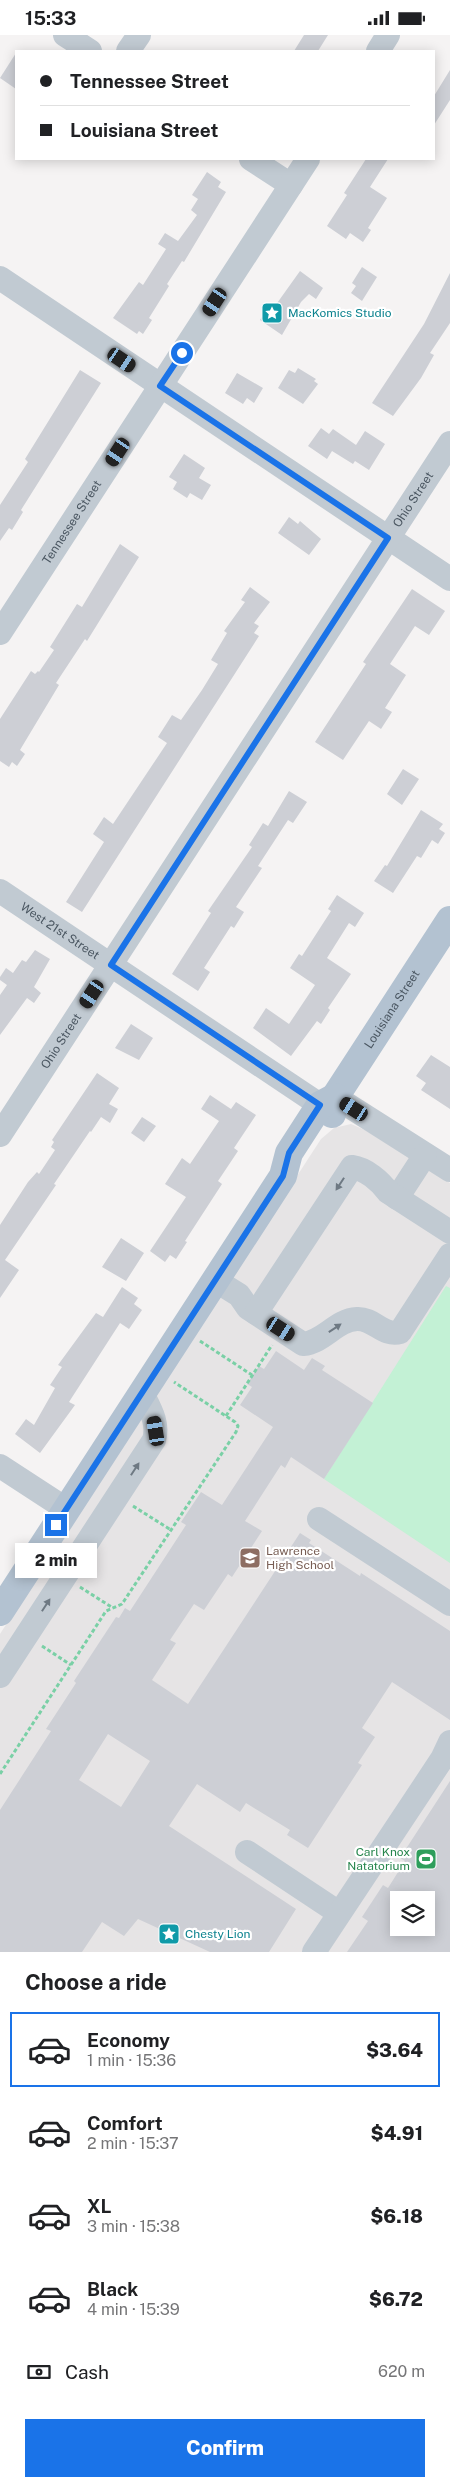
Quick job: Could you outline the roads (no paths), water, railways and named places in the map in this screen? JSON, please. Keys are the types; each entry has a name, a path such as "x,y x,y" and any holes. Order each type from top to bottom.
{"main road":[{"name":"Louisiana Street","path":"6,1602 283,1176 302,1161 332,1113 327,1101 450,920"}],"street":[{"path":"65,35 88,50"},
{"path":"129,50 139,35"},
{"path":"379,50 388,35"},
{"path":"253,160 291,185"},
{"name":"Tennessee Street","path":"0,633 307,160"},
{"path":"0,278 450,579"},
{"name":"Ohio Street","path":"0,1135 450,443"},
{"name":"West 21st Street","path":"0,891 111,965 327,1101 450,1170"},
{"path":"392,1195 425,1155"},
{"path":"256,1313 352,1167 358,1168 381,1182 392,1195 450,1232"},
{"path":"215,1280 239,1295 248,1308 284,1338 304,1344 314,1343 353,1319 366,1318 388,1332 394,1334 400,1332 450,1255"},
{"path":"0,1675 31,1638 154,1440 156,1431 155,1419 142,1393"},
{"path":"0,1466 66,1509"},
{"path":"319,1519 450,1604"},
{"path":"6,1602 22,1610 31,1638"},
{"path":"314,1952 339,1913 364,1880 442,1759 450,1742"},
{"path":"247,1853 339,1913"}],"place":[{"name":"MacKomics Studio","path":"272,313"},
{"name":"Lawrence High School","path":"250,1558"},
{"name":"Carl Knox Natatorium","path":"426,1859"},
{"name":"Chesty Lion","path":"169,1934"}]}
